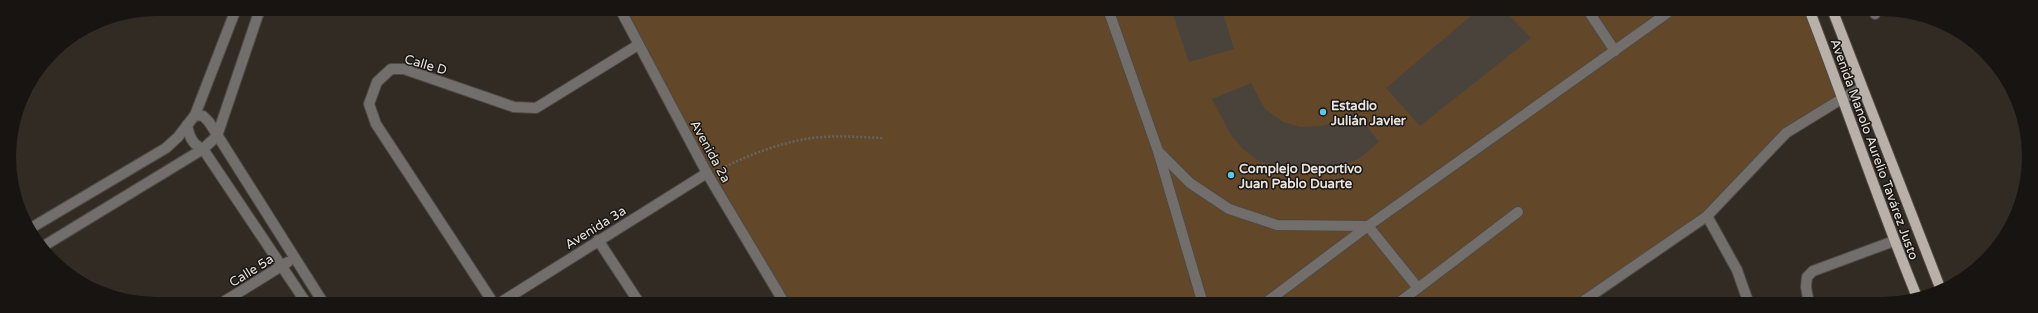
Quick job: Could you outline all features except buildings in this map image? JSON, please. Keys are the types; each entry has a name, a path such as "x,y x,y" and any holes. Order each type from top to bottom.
{"main road":[{"name":"Avenida Manolo Aurelio Tavárez Justo","path":"1812,16 1843,98 1894,241 1915,293"},
{"name":"Avenida Manolo Aurelio Tavárez Justo","path":"1835,16 1939,285"}],"street":[{"path":"34,226 166,148 195,114 233,16"},
{"path":"47,244 203,149 217,136 258,16"},
{"name":"Avenida 2a","path":"624,16 708,174 780,297"},
{"path":"1110,16 1158,151 1201,297"},
{"path":"1592,16 1615,51"},
{"path":"1273,297 1368,226 1663,16"},
{"name":"Calle D","path":"489,297 376,124 369,104 377,82 391,69 404,68 514,107 536,108 638,45"},
{"path":"1589,297 1707,216 1786,133 1862,88"},
{"path":"195,114 199,114 209,122 320,297"},
{"path":"187,125 191,139 198,147 203,149 283,265 302,297"},
{"path":"1158,151 1190,183 1229,209 1277,225 1368,226"},
{"name":"Avenida 3a","path":"509,297 598,240 708,174"},
{"path":"1406,297 1518,212"},
{"path":"1707,216 1737,270 1747,297"},
{"path":"1368,226 1418,288"},
{"path":"598,240 635,297"},
{"path":"1808,297 1806,288 1807,277 1813,271 1894,241"},
{"name":"Calle 5a","path":"231,297 295,257"}],"path":[{"path":"708,174 756,152 797,140 826,137 883,138"}],"shaded area":[{"name":"Complejo Deportivo Juan Pablo Duarte","path":"626,16 1811,16 1843,98 1786,133 1707,216 1587,297 783,297"}],"place":[{"name":"Estadio Julián Javier","path":"1323,112"},
{"name":"Complejo Deportivo Juan Pablo Duarte","path":"1231,175"}]}
